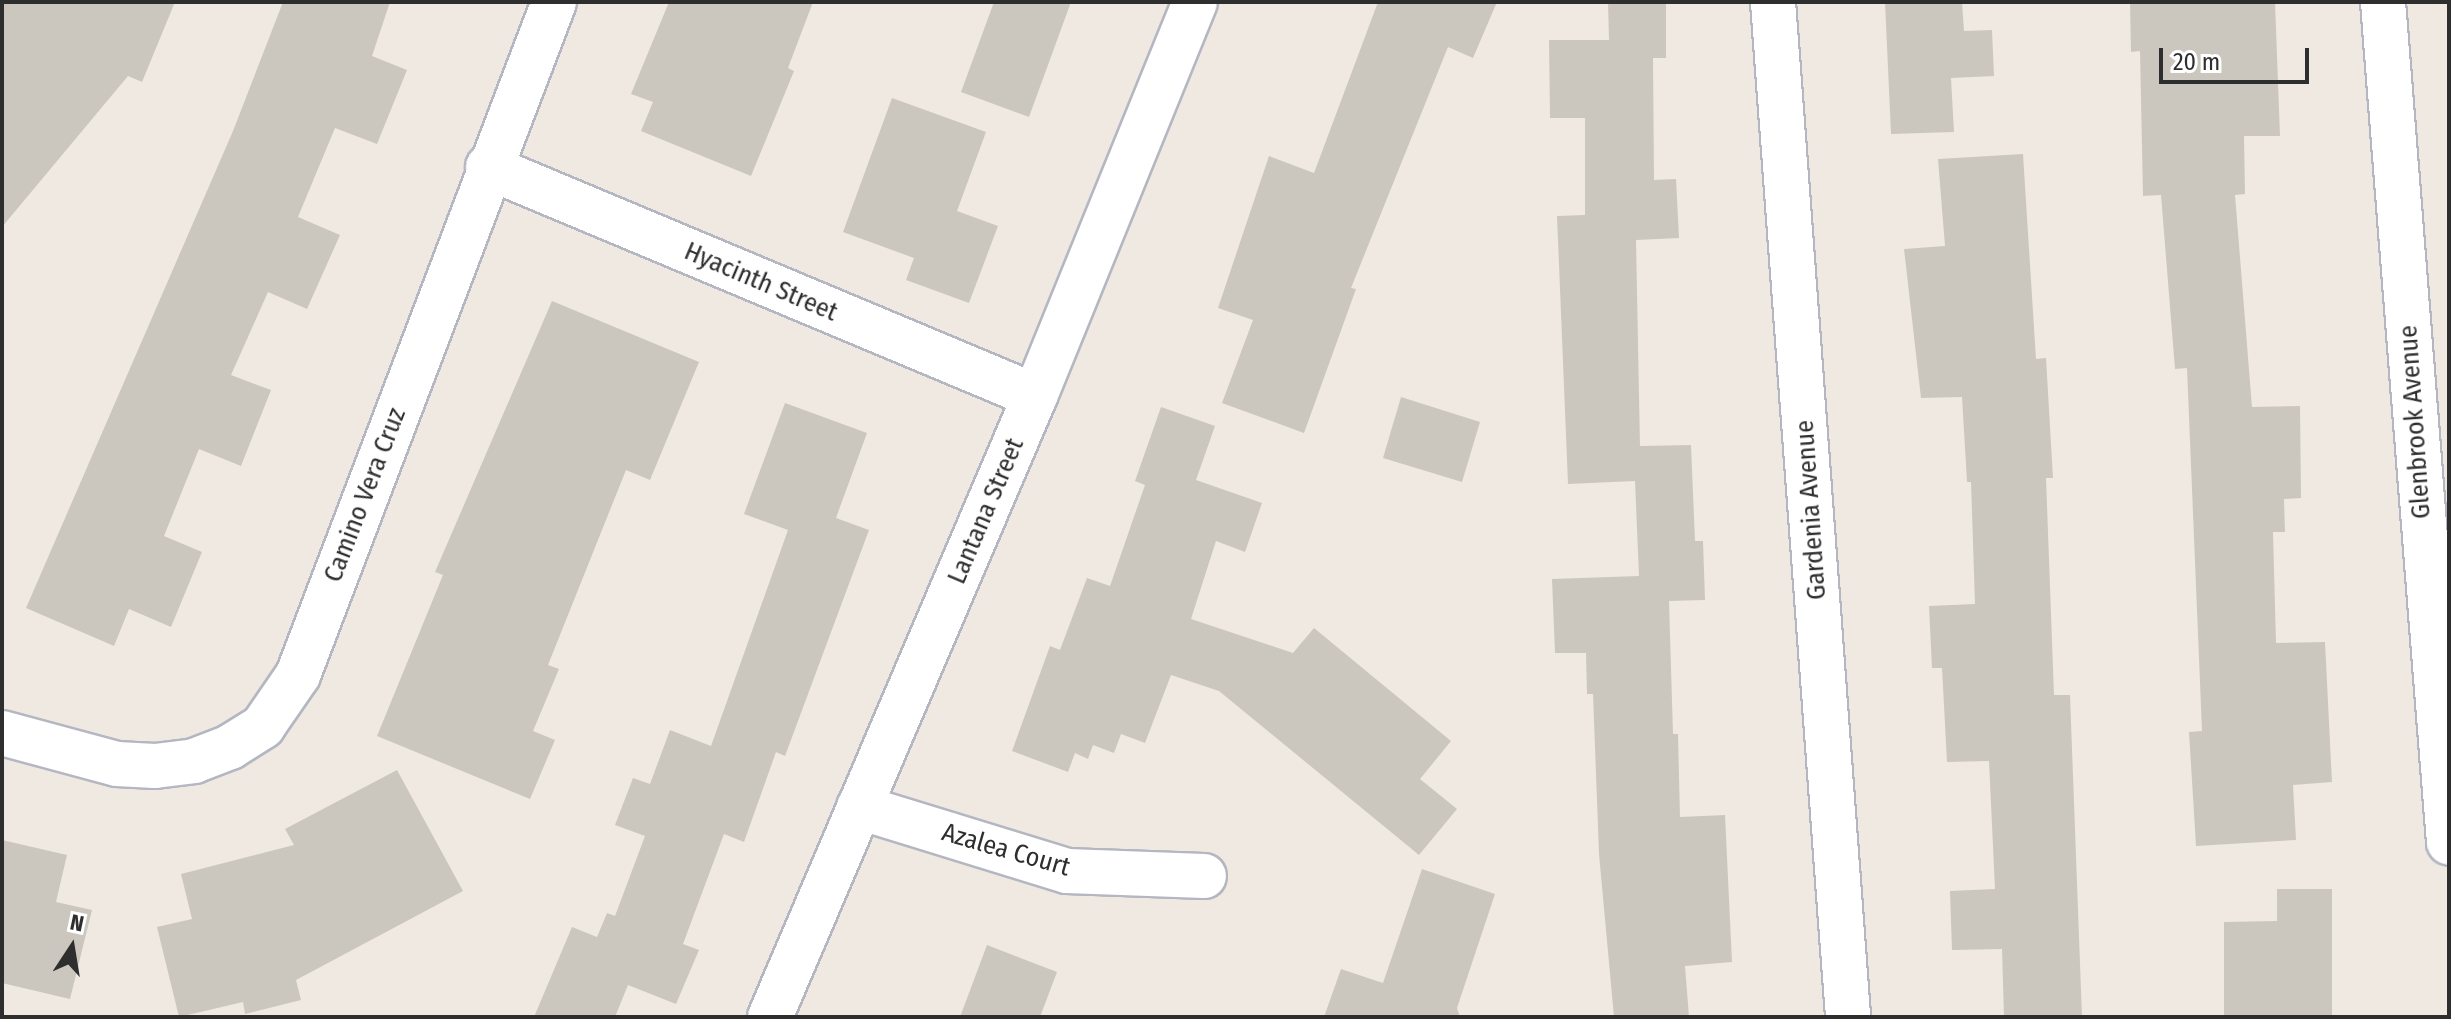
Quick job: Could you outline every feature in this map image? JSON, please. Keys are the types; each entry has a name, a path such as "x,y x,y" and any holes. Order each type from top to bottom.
{"street":[{"name":"Camino Vera Cruz","path":"2,733 117,764 155,766 194,761 230,747 263,726 298,675 488,167 554,2"},
{"name":"Lantana Street","path":"770,1017 1035,396 1195,2"},
{"name":"Gardenia Avenue","path":"1773,2 1848,1017"},
{"name":"Glenbrook Avenue","path":"2383,2 2435,507 2449,842"},
{"name":"Hyacinth Street","path":"488,167 1035,396"},
{"name":"Azalea Court","path":"859,807 1067,871 1204,876"}],"building":[{"path":"2,2 175,2 142,82 128,76 2,227"},
{"path":"283,2 390,2 372,56 407,70 377,144 335,128 298,217 340,235 307,309 268,292 231,375 271,390 241,466 199,449 164,536 202,552 171,627 129,609 114,646 26,608 233,131"},
{"path":"669,2 813,2 788,68 794,71 751,176 641,131 653,102 631,94"},
{"path":"994,2 1071,2 1029,117 961,92"},
{"path":"1378,2 1497,2 1473,58 1448,47 1351,288 1356,289 1304,433 1222,403 1253,320 1218,308 1269,156 1314,173"},
{"path":"1608,2 1666,2 1666,58 1653,58 1654,180 1676,179 1679,238 1636,240 1640,446 1691,445 1695,541 1703,541 1705,600 1669,601 1673,734 1678,734 1680,817 1725,815 1732,962 1685,966 1689,1017 1614,1017 1599,854 1593,694 1587,694 1586,653 1555,653 1552,579 1639,576 1635,481 1568,484 1557,216 1585,215 1585,118 1550,118 1549,40 1609,40"},
{"path":"1885,2 1962,2 1964,31 1992,30 1994,76 1951,78 1954,132 1891,134"},
{"path":"2130,2 2275,2 2280,136 2244,136 2245,194 2235,195 2252,407 2300,406 2301,498 2284,499 2285,532 2273,532 2276,643 2325,642 2332,782 2293,785 2296,840 2196,846 2189,732 2202,731 2187,368 2175,369 2161,195 2143,196 2140,51 2131,52"},
{"path":"892,98 986,132 957,211 998,226 969,303 906,280 914,258 843,232"},
{"path":"2023,154 2036,359 2046,358 2053,478 2046,478 2054,695 2070,695 2082,1017 2004,1017 2002,949 1952,950 1950,891 1995,889 1989,761 1947,762 1942,668 1932,668 1929,606 1975,604 1971,482 1967,482 1962,397 1921,398 1904,249 1945,246 1938,159"},
{"path":"552,301 699,362 650,480 626,470 548,665 559,669 533,731 555,740 530,799 377,736 443,575 435,572"},
{"path":"1401,397 1480,422 1462,482 1383,458"},
{"path":"785,403 867,433 836,518 869,530 785,756 776,752 744,842 724,834 683,944 699,950 676,1004 628,985 615,1017 534,1017 572,927 597,937 607,913 615,916 645,836 615,825 633,778 650,784 670,730 711,746 788,530 744,514"},
{"path":"1161,407 1215,426 1196,480 1262,503 1245,552 1216,541 1191,619 1293,653 1314,628 1451,741 1420,779 1457,809 1419,855 1219,691 1171,675 1145,743 1121,734 1114,753 1093,745 1088,759 1075,753 1068,772 1012,751 1050,646 1060,650 1087,578 1110,586 1145,485 1135,481"},
{"path":"397,770 463,891 296,980 301,1000 245,1014 243,1002 179,1017 157,927 192,919 181,874 294,845 285,829"},
{"path":"2,840 67,855 56,902 92,910 70,999 2,983"},
{"path":"1422,869 1495,894 1457,1008 1460,1017 1324,1017 1341,969 1383,983"},
{"path":"2277,889 2332,889 2332,1017 2224,1017 2224,922 2277,921"},
{"path":"987,945 1057,972 1040,1017 960,1017"}]}
